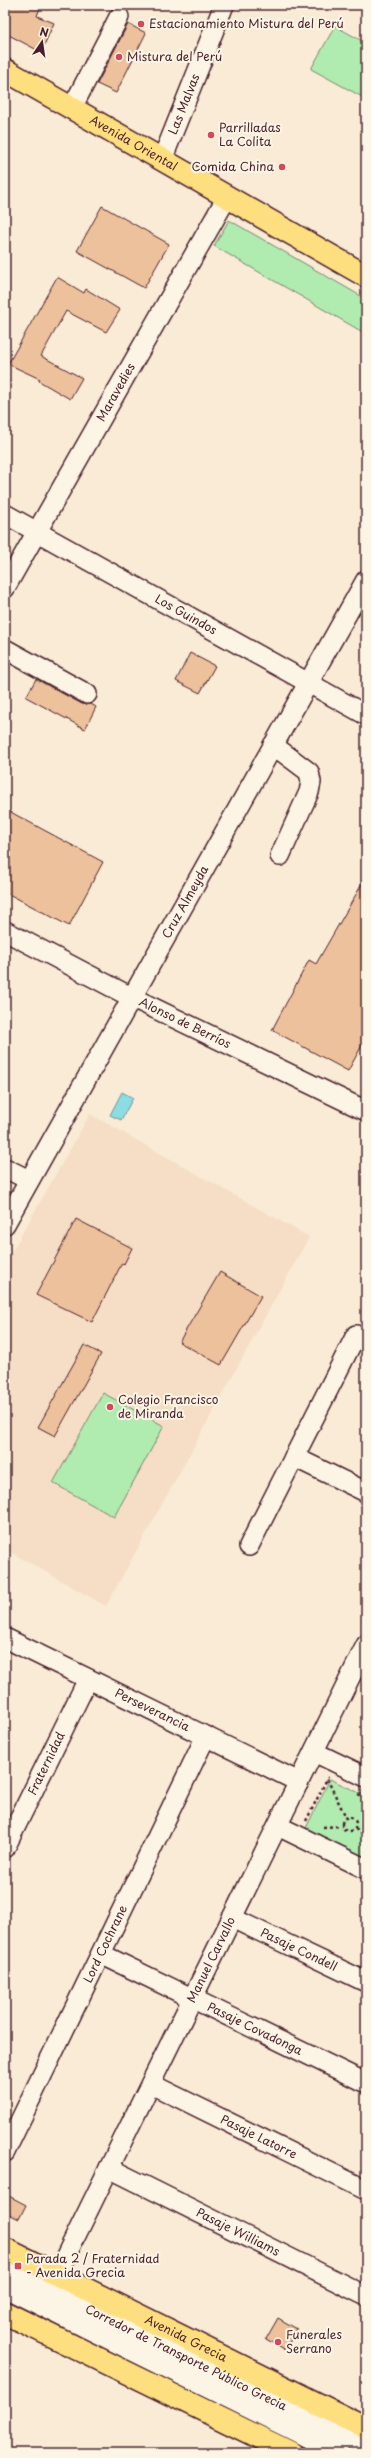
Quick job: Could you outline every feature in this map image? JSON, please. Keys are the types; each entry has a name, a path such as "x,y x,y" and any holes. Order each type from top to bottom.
{"main road":[{"name":"Avenida Oriental","path":"5,70 366,276"},
{"name":"Avenida Grecia","path":"5,2249 366,2428"},
{"path":"5,2313 272,2448 291,2453"}],"street":[{"name":"Las Malvas","path":"162,160 224,5"},
{"path":"72,108 119,17"},
{"name":"Maravedies","path":"5,588 227,197"},
{"name":"Los Guindos","path":"5,514 366,715"},
{"name":"Cruz Almeyda","path":"5,1224 366,580"},
{"path":"5,649 87,694"},
{"path":"273,745 309,772 312,782 309,792 280,856"},
{"name":"Alonso de Berríos","path":"5,931 131,997 364,1106"},
{"path":"5,1168 29,1180"},
{"path":"249,1546 356,1335"},
{"path":"294,1456 366,1492"},
{"name":"Perseverancia","path":"5,1638 299,1782"},
{"name":"Manuel Carvallo","path":"57,2274 366,1646"},
{"name":"Fraternidad","path":"5,1848 12,1818 88,1679"},
{"name":"Lord Cochrane","path":"5,2152 206,1736"},
{"path":"314,1752 366,1777"},
{"path":"278,1826 366,1869"},
{"name":"Pasaje Condell","path":"232,1918 366,1982"},
{"name":"Pasaje Covadonga","path":"101,1954 366,2084"},
{"name":"Pasaje Latorre","path":"151,2084 366,2190"},
{"name":"Pasaje Williams","path":"109,2168 364,2291"},
{"name":"Corredor de Transporte Público Grecia","path":"5,2268 366,2447"},
{"name":"Corredor de Transporte Público Grecia","path":"5,2288 339,2453"}],"path":[{"path":"302,1829 327,1779 346,1817"},
{"path":"346,1817 351,1817 356,1820 355,1829"},
{"path":"346,1817 342,1826 345,1830 355,1829 366,1835"}],"shaded area":[{"name":"Colegio Francisco de Miranda","path":"90,1114 309,1237 106,1606 5,1549 5,1264"}],"green space":[{"path":"335,26 366,43 366,99 311,69"},
{"path":"229,220 366,299 366,334 214,246"},
{"path":"103,1393 164,1426 114,1517 53,1483"},
{"path":"330,1779 366,1796 366,1861 304,1832"}],"water":[{"path":"122,1092 133,1098 121,1120 110,1115"}],"building":[{"path":"5,5 41,5 37,16 54,23 41,52 5,33"},
{"name":"Mistura del Perú","path":"128,24 146,33 116,93 97,84"},
{"path":"102,206 169,244 144,288 77,251"},
{"path":"57,277 84,293 86,289 120,310 106,332 66,311 41,356 82,378 70,399 39,381 40,379 8,364"},
{"path":"190,653 215,666 200,693 176,681"},
{"path":"36,679 82,704 91,704 96,707 85,729 26,697"},
{"path":"5,809 103,862 69,926 5,892"},
{"path":"366,877 366,1038 348,1071 272,1030 309,960 316,964"},
{"path":"76,1219 132,1248 124,1264 122,1263 92,1322 36,1295"},
{"path":"220,1272 261,1296 221,1365 179,1342"},
{"path":"84,1345 101,1354 55,1436 38,1427"},
{"path":"5,2194 26,2205 19,2219 5,2212"},
{"path":"278,2318 297,2329 285,2350 266,2339"}],"place":[{"name":"Estacionamiento Mistura del Perú","path":"141,24"},
{"name":"Mistura del Perú","path":"119,57"},
{"name":"Parrilladas La Colita","path":"211,135"},
{"name":"Comida China","path":"282,167"},
{"name":"Colegio Francisco de Miranda","path":"110,1407"},
{"name":"Parada 2 / Fraternidad - Avenida Grecia","path":"18,2266"},
{"name":"Funerales Serrano","path":"278,2342"}]}
